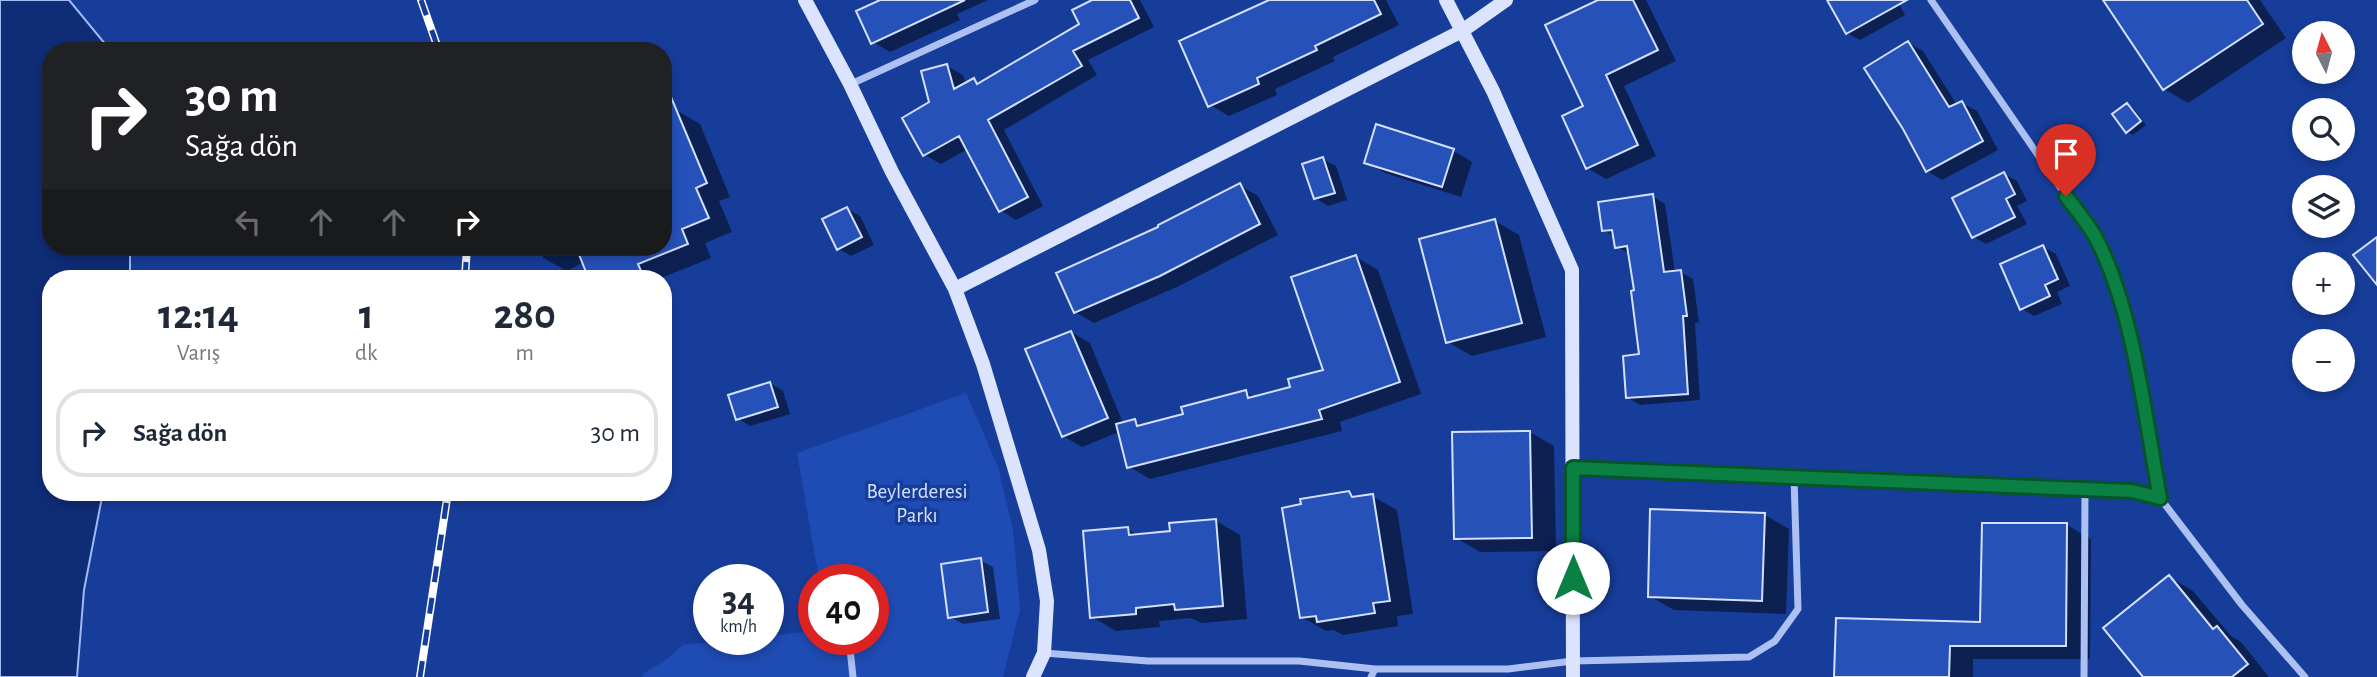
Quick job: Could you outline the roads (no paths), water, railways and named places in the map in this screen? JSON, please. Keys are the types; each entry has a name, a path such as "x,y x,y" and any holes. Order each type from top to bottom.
{"street":[{"path":"805,0 955,289 983,364 1039,550 1046,601 1044,653 1033,677"},
{"path":"850,84 1035,0"},
{"path":"1446,0 1493,91 1572,270 1573,677"},
{"path":"955,289 1462,31 1506,0"},
{"path":"1931,0 2096,239 2113,281 2131,340 2160,498 2242,606 2305,677"},
{"path":"1573,468 2132,491 2160,498"},
{"path":"1044,653 1148,661 1299,662 1373,673 1508,669 1573,661 1749,657 1775,641 1798,609 1794,477"},
{"path":"2084,677 2085,491"},
{"path":"851,655 853,677"}],"railway":[{"path":"421,0 436,42"},
{"path":"466,256 466,270"},
{"path":"420,677 447,501"}],"park label":[{"name":"Beylerderesi Parkı","path":"917,503"}]}
